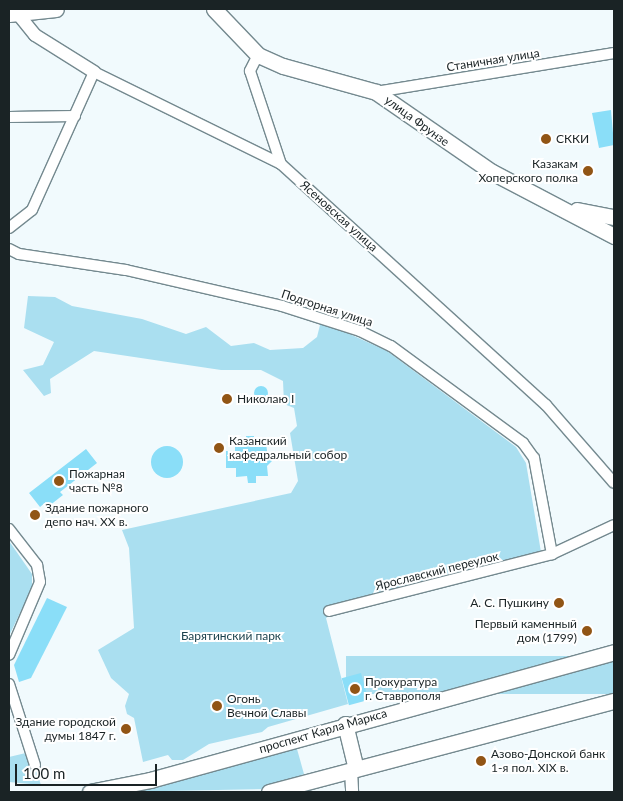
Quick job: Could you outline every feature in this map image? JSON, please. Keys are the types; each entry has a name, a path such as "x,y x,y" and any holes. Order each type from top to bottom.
{"main road":[{"path":"14,14 56,9"},
{"name":"улица Фрунзе","path":"214,9 258,55 283,66 376,92 462,154 614,236"},
{"name":"улица Фрунзе","path":"543,198 614,217"},
{"name":"проспект Карла Маркса","path":"90,792 150,780 345,724 614,652"},
{"path":"269,792 614,701"},
{"path":"345,724 353,769"}],"street":[{"name":"Ясеновская улица","path":"14,14 35,35 94,72 281,164 546,405 614,483"},
{"name":"Станичная улица","path":"376,92 614,53"},
{"path":"258,55 250,71 281,164"},
{"path":"9,228 32,210 94,72"},
{"path":"9,117 75,116"},
{"name":"Подгорная улица","path":"9,249 126,270 282,306 382,341 523,443 534,458 552,554"},
{"name":"Ярославский переулок","path":"329,611 552,554 614,525"},
{"path":"9,529 37,566 40,582 9,656"},
{"path":"9,684 35,765"},
{"path":"352,792 353,769"}],"green space":[{"name":"Барятинский парк","path":"28,296 55,297 72,306 142,319 186,334 206,327 231,346 254,343 270,350 303,348 317,337 321,321 387,351 516,447 526,463 541,552 360,597 326,618 348,704 268,727 262,732 209,744 183,760 172,760 168,755 143,762 134,718 127,714 125,706 129,694 111,678 98,650 134,628 129,548 122,530 291,493 298,481 290,433 297,426 294,408 284,404 283,381 261,370 221,370 94,351 50,379 51,393 44,396 23,370 43,365 54,342 24,328"},
{"path":"9,541 32,574 32,588 9,636"},
{"path":"346,656 614,656 614,694 346,694"},
{"path":"295,742 304,774 265,789 113,792"},
{"path":"30,752 41,785 9,782 9,757"}],"building":[{"path":"611,110 614,145 599,148 592,113"},
{"path":"258,386 264,386 268,393 264,400 258,400 254,396 254,390"},
{"name":"Казанский кафедральный собор","path":"246,436 254,436 254,442 266,442 267,451 275,458 267,466 268,476 256,476 256,483 248,483 247,476 236,477 236,468 226,468 226,451 235,451 235,443 246,443"},
{"path":"167,446 178,451 183,462 178,473 167,478 156,473 151,462 156,451"},
{"name":"Пожарная часть №8","path":"86,449 97,463 60,492 63,495 49,506 46,502 40,507 29,493"},
{"path":"47,598 67,607 31,678 19,682 14,665"},
{"name":"Прокуратура г. Ставрополя","path":"361,673 368,700 349,705 342,678"}],"place":[{"name":"СККИ","path":"546,139"},
{"name":"Казакам Хоперского полка","path":"588,171"},
{"name":"Николаю I","path":"227,399"},
{"name":"Казанский кафедральный собор","path":"219,448"},
{"name":"Пожарная часть №8","path":"59,481"},
{"name":"Здание пожарного депо нач. ХХ в.","path":"35,515"},
{"name":"А. С. Пушкину","path":"559,603"},
{"name":"Первый каменный дом (1799)","path":"587,631"},
{"name":"Прокуратура г. Ставрополя","path":"355,689"},
{"name":"Огонь Вечной Славы","path":"217,706"},
{"name":"Здание городской думы 1847 г.","path":"126,729"},
{"name":"Азово-Донской банк 1-я пол. XIX в.","path":"481,761"}]}
